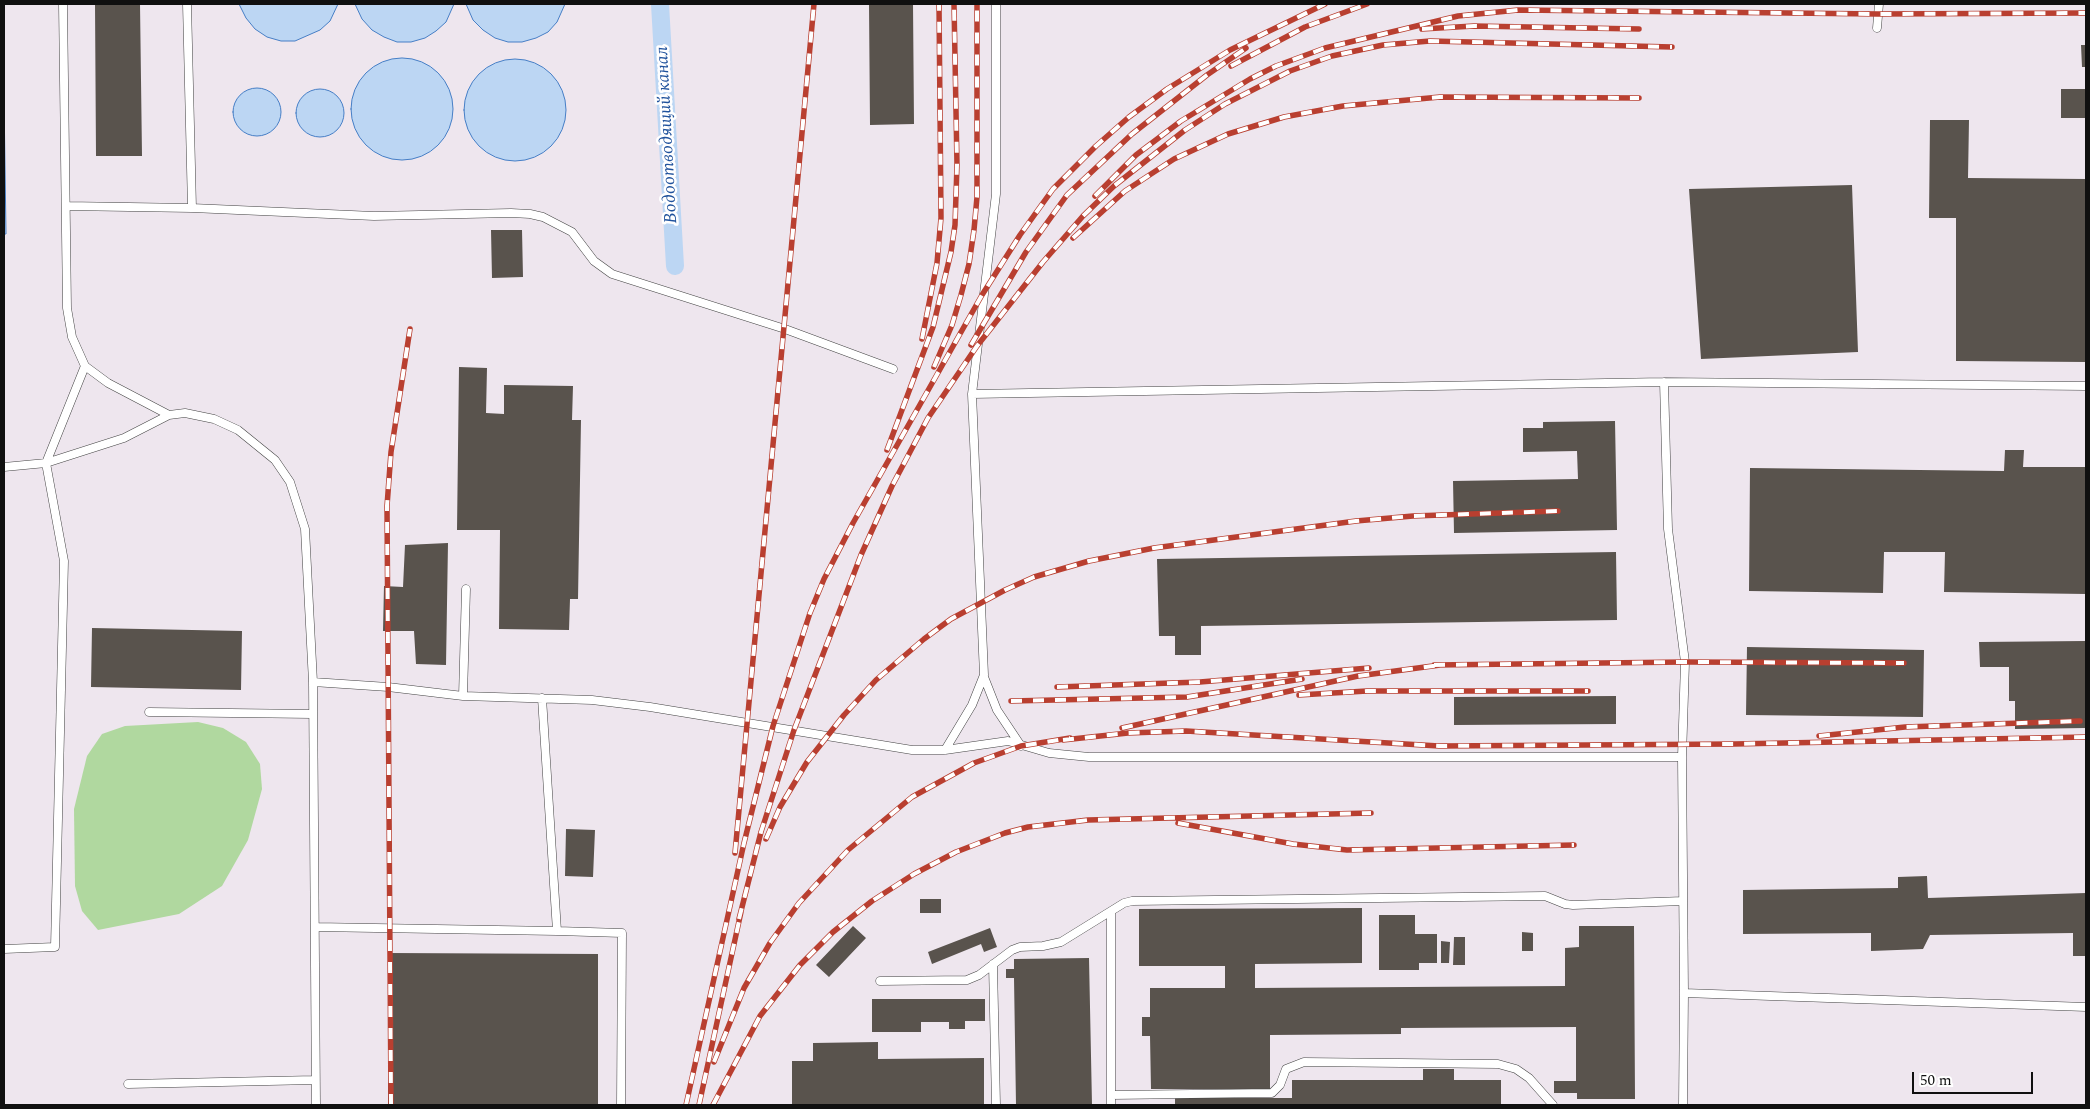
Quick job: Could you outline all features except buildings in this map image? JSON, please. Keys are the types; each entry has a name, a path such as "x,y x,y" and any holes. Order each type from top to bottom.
{"lane":[{"path":"63,4 67,308 72,337 85,366 108,384 169,415"},
{"path":"187,4 192,208"},
{"path":"996,4 996,194 972,394 984,675 997,710 1021,746"},
{"path":"1877,28 1879,4"},
{"path":"66,206 192,208 374,216 511,213 543,217 572,232 594,262 612,274 785,328 892,369"},
{"path":"4,949 55,947 64,561 46,463 85,366"},
{"path":"972,394 1664,382 2086,386"},
{"path":"1664,382 1668,446 1668,529 1685,662 1682,757 1684,1105"},
{"path":"4,467 46,463 124,438 169,415 185,413 214,419 238,430 275,460 290,482 305,529 313,682 316,1105"},
{"path":"463,696 466,589"},
{"path":"945,750 972,706 984,675"},
{"path":"313,682 388,687 463,696 592,700 650,706 912,750 945,750 1008,741 1049,753 1089,757 1682,757"},
{"path":"542,698 557,931"},
{"path":"149,712 312,714"},
{"path":"880,982 967,980 1004,955 1020,947 1043,946 1061,942 1111,913 1124,903 1132,901 1545,896 1573,905 1683,901"},
{"path":"1111,913 1111,1105"},
{"path":"315,927 622,933 620,1105"},
{"path":"992,964 996,1105"},
{"path":"1684,993 2086,1007"},
{"path":"1111,1095 1272,1093 1280,1085 1286,1069 1304,1062 1498,1064 1516,1069 1530,1078 1553,1105"},
{"path":"128,1084 315,1080"}],"shaded area":[{"path":"4,4 2086,4 2086,1105 4,1105"}],"green space":[{"path":"198,722 223,728 246,742 260,764 262,789 248,840 222,886 179,914 98,930 82,911 75,886 74,809 87,756 102,734 125,726"}],"water":[{"path":"239,4 338,4 330,21 320,30 295,41 281,41 267,37 255,29 246,18"},
{"path":"355,4 454,4 446,22 436,31 425,38 411,42 397,42 372,30 362,19"},
{"path":"466,4 565,4 557,22 548,32 522,42 508,42 495,38 483,30 473,20"},
{"path":"402,58 422,62 438,73 449,89 453,109 449,129 438,145 422,156 402,160 382,156 366,145 355,129 351,109 355,89 366,73 382,62"},
{"path":"515,59 535,63 551,74 562,90 566,110 562,130 551,146 535,157 515,161 495,157 479,146 468,130 464,110 468,90 479,74 495,63"},
{"path":"257,88 266,90 274,95 279,103 281,112 279,121 274,129 266,134 257,136 248,134 240,129 235,121 233,112 235,103 240,95 248,90"},
{"path":"320,89 329,91 337,96 342,104 344,113 342,122 337,130 329,135 320,137 311,135 303,130 298,122 296,113 298,104 303,96 311,91"},
{"path":"4,98 6,234 4,234"}],"waterway":[{"name":"Водоотводящий канал","path":"660,4 675,266"}],"railway":[{"path":"735,853 814,4"},
{"path":"922,339 937,263 941,218 939,4"},
{"path":"887,450 933,327 951,252 955,225 957,165 954,4"},
{"path":"934,367 952,325 961,295 969,264 974,230 977,197 977,4"},
{"path":"686,1105 744,843 773,726 810,613 824,579 853,523 982,295 1020,235 1053,189 1096,146 1129,117 1167,89 1230,50 1325,4"},
{"path":"1231,66 1305,27 1367,4"},
{"path":"1095,196 1136,155 1181,121 1250,79 1276,66 1325,48 1458,16 1518,10 1878,14 2086,13"},
{"path":"1422,29 1474,26 1639,29"},
{"path":"739,919 761,832 794,730 861,555 892,486 928,418 977,346 1043,262 1083,216 1114,186 1185,130 1225,104 1290,71 1332,56 1383,45 1430,41 1672,47"},
{"path":"971,345 1026,252 1067,195 1132,134 1207,75 1246,48"},
{"path":"1073,238 1125,191 1174,159 1228,134 1284,117 1343,106 1440,97 1639,98"},
{"path":"391,1105 387,506 391,452 410,329"},
{"path":"766,839 780,807 807,762 844,715 876,680 924,639 951,619 1034,577 1089,561 1154,548 1356,521 1413,516 1558,511"},
{"path":"1434,665 1685,662 1904,663"},
{"path":"1122,728 1358,676 1440,665"},
{"path":"1057,687 1200,682 1369,668"},
{"path":"1011,701 1187,697 1302,679"},
{"path":"1299,695 1367,691 1588,691"},
{"path":"1819,736 1905,727 2080,721"},
{"path":"1063,740 1128,733 1186,731 1439,746 1734,744 2086,737"},
{"path":"714,1062 744,988 770,943 799,903 848,850 912,797 974,763 1021,746 1070,738"},
{"path":"713,1105 760,1016 800,965 833,932 872,901 914,874 956,852 1005,833 1028,827 1088,820 1371,813"},
{"path":"1178,823 1293,844 1347,850 1574,845"},
{"path":"699,1105 741,912"}]}
